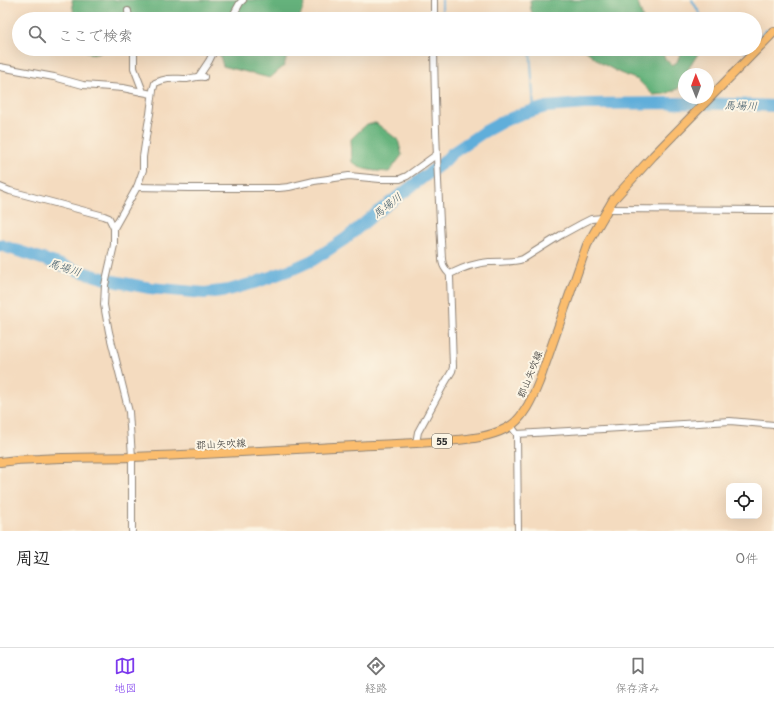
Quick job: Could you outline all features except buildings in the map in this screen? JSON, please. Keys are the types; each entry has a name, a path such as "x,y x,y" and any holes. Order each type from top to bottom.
{"main road":[{"name":"郡山矢吹線","path":"762,44 774,32"},
{"name":"郡山矢吹線","path":"0,462 50,458 132,457 416,443 481,437 492,435 511,426 528,406 539,382 587,245 607,209 632,179 751,56"}],"street":[{"path":"235,12 243,0"},
{"path":"434,0 434,12"},
{"path":"134,56 134,68 142,92"},
{"path":"114,228 137,187 143,170 143,157 152,94 155,83 166,78 189,78 201,76 212,56"},
{"path":"416,443 418,432 453,367 450,274 443,265 442,259 436,157 434,56"},
{"path":"0,66 54,77 83,85 123,88 152,94"},
{"path":"137,187 267,188 289,187 314,181 349,176 400,179 436,157"},
{"path":"0,187 104,216 109,218 114,228 114,244 105,284 104,311 113,351 130,412 132,457 132,531"},
{"path":"607,209 774,210"},
{"path":"450,274 462,268 488,262 517,261 523,259 583,223 591,219 603,218"},
{"path":"517,434 730,421 774,425"},
{"path":"511,426 517,434 518,531"}],"green space":[{"path":"72,0 306,0 302,12 74,12"},
{"path":"530,0 637,0 641,12 532,12"},
{"path":"220,56 287,56 284,66 270,78 223,66"},
{"path":"592,56 664,56 672,65 677,62 679,56 697,56 689,68 678,68 678,89 665,94 653,95 638,80 601,63"},
{"path":"376,123 398,140 402,155 389,172 364,169 352,162 351,139 367,124"}],"waterway":[{"path":"442,0 442,12"},
{"path":"692,0 699,12"},
{"path":"762,34 766,30 770,33"},
{"path":"530,56 534,110"},
{"name":"馬場川","path":"0,245 113,281 150,288 205,293 229,290 257,282 313,260 345,239 375,214 445,161 451,154 482,133 521,114 546,107 584,104 679,103 774,106"}]}
